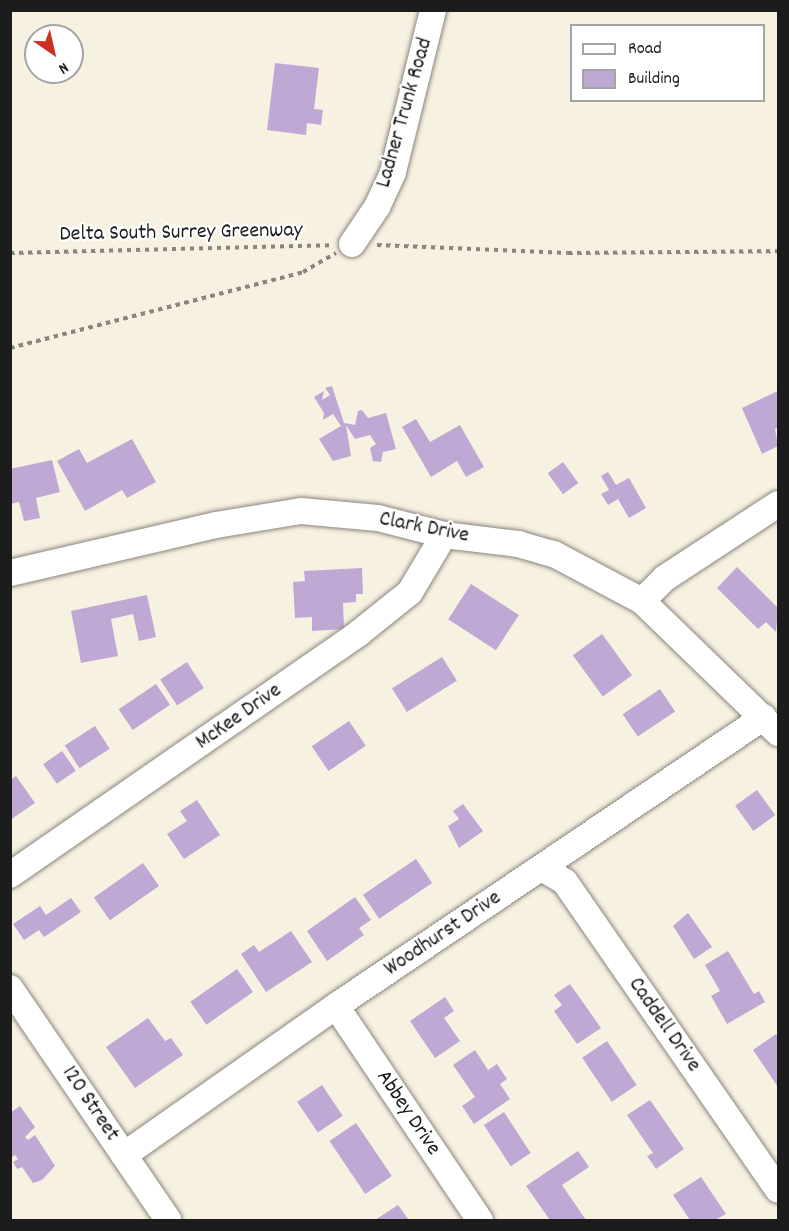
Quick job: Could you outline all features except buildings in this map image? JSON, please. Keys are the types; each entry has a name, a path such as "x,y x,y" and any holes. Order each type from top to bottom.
{"street":[{"name":"Ladner Trunk Road","path":"352,244 377,207 393,172 433,10"},
{"path":"642,601 665,578 778,504"},
{"name":"Clark Drive","path":"10,573 216,525 301,511 378,518 444,535 518,544 554,554 642,601 771,725"},
{"name":"McKee Drive","path":"10,875 359,633 410,592 444,535"},
{"name":"Woodhurst Drive","path":"124,1155 336,1006 542,868 771,725"},
{"name":"Caddell Drive","path":"542,868 565,882 778,1190"},
{"name":"120 Street","path":"15,1004 124,1155 168,1221"},
{"name":"Abbey Drive","path":"336,1006 480,1221"}],"path":[{"name":"Delta South Surrey Greenway","path":"10,253 352,244 568,254 778,251"},
{"path":"10,348 303,272 352,244"}]}
